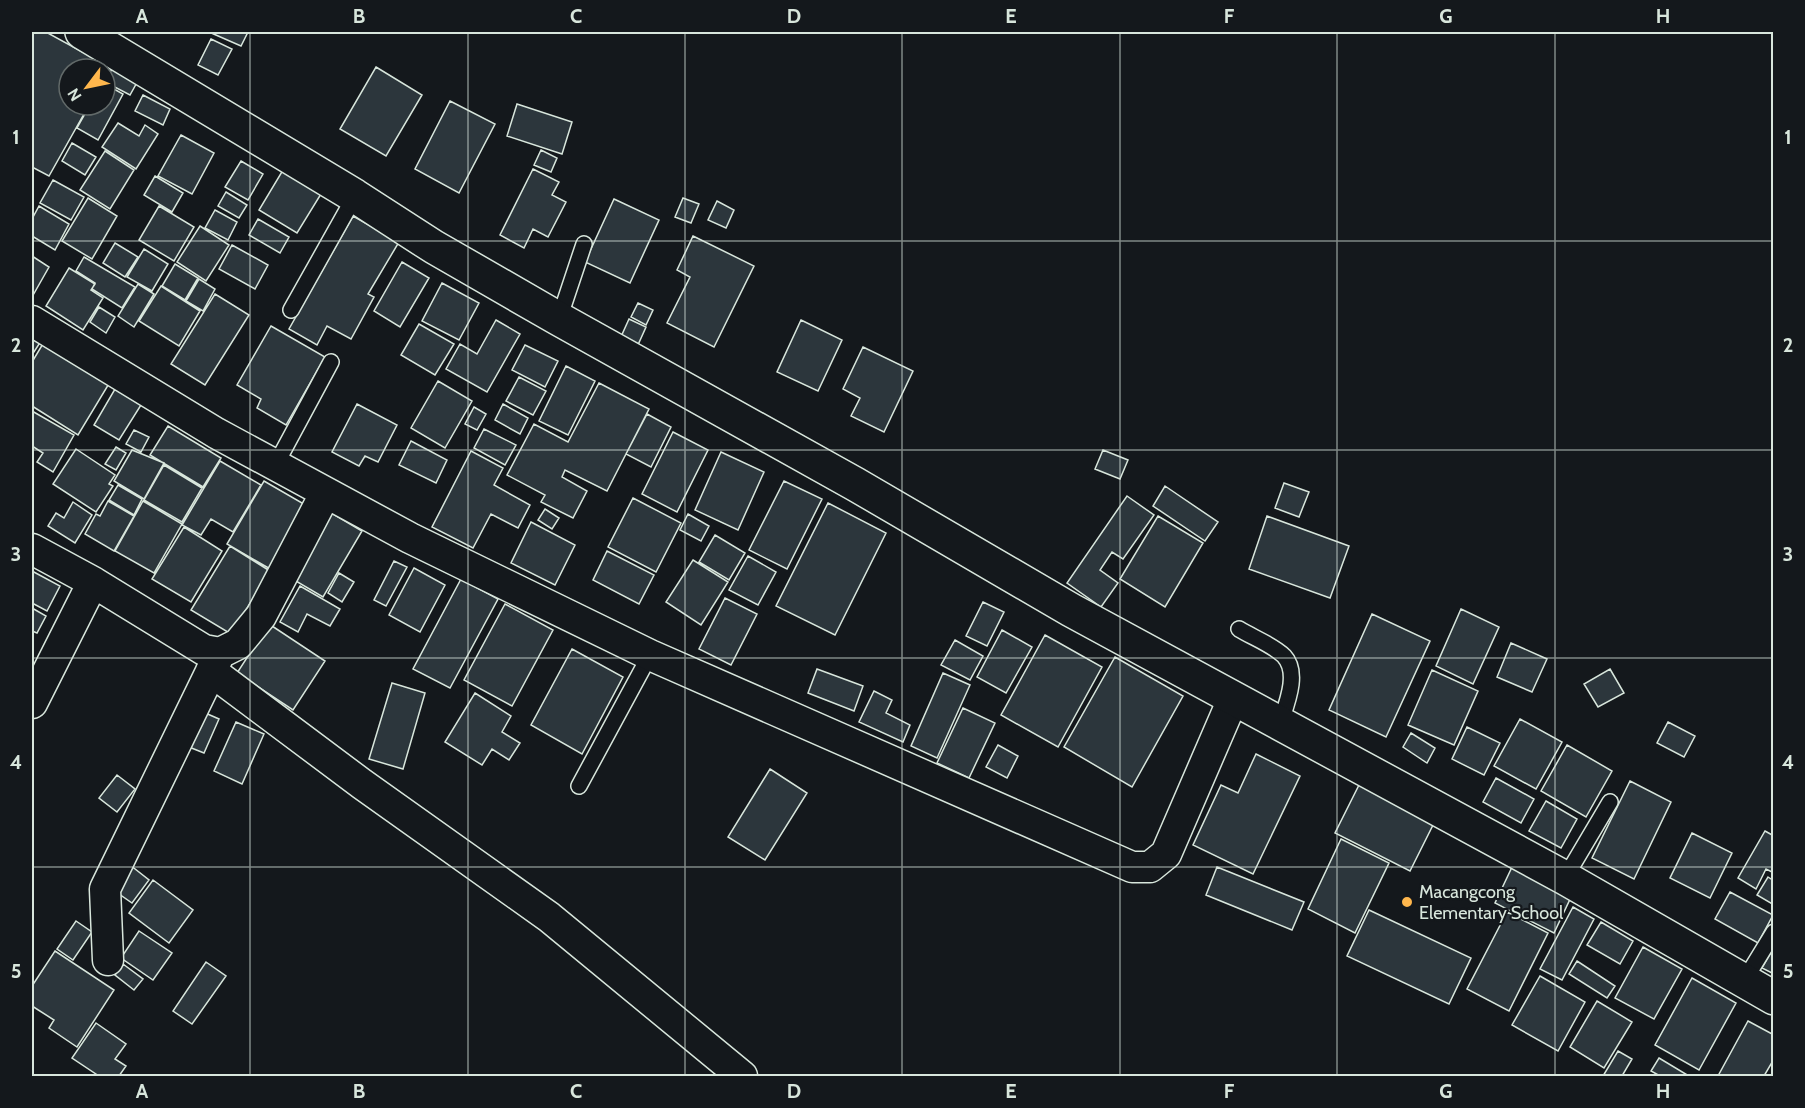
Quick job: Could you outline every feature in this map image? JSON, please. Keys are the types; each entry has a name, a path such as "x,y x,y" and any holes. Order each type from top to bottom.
{"street":[{"path":"82,32 116,41 434,247 559,319 1233,699 1565,878 1773,998"},
{"path":"32,321 325,494 650,655 1132,867 1150,867 1166,854 1233,699"},
{"path":"108,960 105,890 216,662 238,644 261,616 325,494"},
{"path":"32,549 93,582 204,650 362,783 549,918 742,1077"},
{"path":"32,703 93,582"}],"lane":[{"path":"291,310 356,196"},
{"path":"559,319 584,244"},
{"path":"275,466 331,362"},
{"path":"1239,629 1284,656 1291,687 1280,724"},
{"path":"579,786 650,655"},
{"path":"1565,878 1610,802"},
{"path":"1744,981 1773,932"}],"building":[{"path":"32,32 46,32 92,57 57,57 57,117 82,117 49,176 32,167"},
{"path":"209,32 248,32 241,46"},
{"path":"211,39 232,49 218,75 198,65"},
{"path":"117,64 140,77 130,95 117,88"},
{"path":"376,67 422,95 386,156 340,129"},
{"path":"117,91 123,94 117,105"},
{"path":"143,95 170,109 163,125 135,111"},
{"path":"450,101 495,124 459,193 415,169"},
{"path":"517,104 572,122 562,154 507,136"},
{"path":"83,117 110,117 98,140 77,128"},
{"path":"118,123 139,136 145,125 158,134 136,169 102,147"},
{"path":"181,135 214,153 192,194 158,176"},
{"path":"72,143 96,157 85,175 62,161"},
{"path":"541,150 557,158 551,172 534,165"},
{"path":"105,151 134,170 110,209 80,190"},
{"path":"241,161 263,174 248,200 225,187"},
{"path":"533,169 559,182 552,195 566,202 548,237 533,229 524,248 500,235"},
{"path":"283,170 321,194 297,233 259,210"},
{"path":"155,176 183,193 172,212 144,195"},
{"path":"53,180 84,197 71,220 40,203"},
{"path":"226,192 247,205 239,218 218,206"},
{"path":"88,198 117,216 92,259 62,241"},
{"path":"683,198 699,204 691,223 675,217"},
{"path":"614,199 659,220 630,283 585,262"},
{"path":"717,201 734,210 726,228 708,220"},
{"path":"39,206 69,224 55,250 32,236 32,219"},
{"path":"159,206 194,227 174,261 139,240"},
{"path":"215,210 237,222 228,240 205,228"},
{"path":"353,216 399,242 368,294 374,297 351,339 327,326 317,345 289,329"},
{"path":"258,219 289,237 280,253 249,235"},
{"path":"200,226 229,245 206,281 177,262"},
{"path":"693,236 754,266 714,347 667,323 690,277 677,270"},
{"path":"115,243 138,257 125,277 103,263"},
{"path":"232,245 268,265 255,289 219,269"},
{"path":"144,249 168,264 152,291 127,277"},
{"path":"32,256 49,267 32,297"},
{"path":"84,257 135,287 122,308 92,289 95,283 76,271"},
{"path":"402,262 429,278 400,327 374,311"},
{"path":"175,264 198,278 185,300 162,286"},
{"path":"69,268 95,284 91,290 103,298 83,330 46,306"},
{"path":"199,279 215,289 203,311 186,301"},
{"path":"442,283 479,303 459,340 422,321"},
{"path":"138,284 154,294 134,327 118,316"},
{"path":"161,286 200,311 179,346 139,321"},
{"path":"215,294 249,315 205,385 171,364"},
{"path":"638,303 653,310 646,325 631,317"},
{"path":"99,307 115,317 106,333 90,322"},
{"path":"629,319 646,327 637,347 620,339"},
{"path":"496,320 520,334 487,392 446,369 460,344 477,354"},
{"path":"801,320 842,340 818,391 777,372"},
{"path":"419,324 454,344 435,375 401,355"},
{"path":"271,326 325,357 286,425 257,408 261,399 237,385"},
{"path":"32,330 43,338 32,355"},
{"path":"44,342 110,382 78,435 32,406 32,362"},
{"path":"525,345 558,361 545,387 512,370"},
{"path":"863,347 913,371 884,432 851,416 860,398 843,389"},
{"path":"566,366 595,381 568,435 539,421"},
{"path":"519,377 546,391 533,415 506,401"},
{"path":"438,381 472,401 445,448 411,428"},
{"path":"599,383 649,409 607,491 565,470 562,477 587,491 573,518 541,502 545,495 507,475 534,424 568,442"},
{"path":"115,389 141,405 119,440 94,425"},
{"path":"357,404 397,425 378,462 365,456 359,466 332,452"},
{"path":"503,404 528,418 520,434 495,420"},
{"path":"474,407 486,414 477,430 465,424"},
{"path":"32,411 74,435 53,472 37,462 43,453 32,446"},
{"path":"647,414 671,427 651,467 626,454"},
{"path":"168,426 221,458 203,487 150,455"},
{"path":"484,429 516,445 505,465 474,448"},
{"path":"134,430 149,437 141,452 126,444"},
{"path":"673,432 708,450 677,512 642,494"},
{"path":"411,441 447,460 436,483 399,465"},
{"path":"116,447 126,453 116,470 105,464"},
{"path":"76,449 115,475 109,484 113,486 96,512 53,484"},
{"path":"132,450 164,463 144,499 114,481"},
{"path":"1103,450 1128,460 1120,479 1095,469"},
{"path":"471,451 503,468 494,485 530,505 518,528 491,514 473,548 432,527"},
{"path":"721,452 764,472 738,530 695,510"},
{"path":"220,461 261,485 233,532 211,519 201,535 182,525"},
{"path":"164,465 202,488 182,522 144,500"},
{"path":"264,481 309,507 272,570 227,544"},
{"path":"784,481 822,499 787,569 749,550"},
{"path":"1284,483 1309,492 1299,517 1275,508"},
{"path":"118,485 142,499 134,515 109,500"},
{"path":"1165,486 1218,522 1205,541 1153,506"},
{"path":"1127,496 1154,515 1123,559 1112,552 1100,570 1118,583 1101,607 1067,583"},
{"path":"633,498 681,523 656,572 608,547"},
{"path":"108,501 134,516 114,551 85,534 96,514 100,516"},
{"path":"143,501 182,524 154,573 115,551"},
{"path":"73,502 92,515 75,543 48,526 56,513 64,518"},
{"path":"828,503 886,533 835,635 776,606"},
{"path":"545,509 559,518 552,529 538,520"},
{"path":"328,511 362,531 323,597 289,577"},
{"path":"688,514 709,526 701,541 680,530"},
{"path":"1158,516 1203,543 1165,607 1120,579"},
{"path":"1267,516 1349,546 1330,598 1249,569"},
{"path":"531,522 575,545 555,585 511,563"},
{"path":"184,527 222,551 191,602 152,579"},
{"path":"715,535 745,553 729,580 699,562"},
{"path":"230,546 270,571 231,634 191,610"},
{"path":"607,551 654,575 639,604 593,580"},
{"path":"748,556 776,572 758,605 729,590"},
{"path":"693,560 728,582 701,625 666,602"},
{"path":"394,561 407,567 386,606 374,600"},
{"path":"414,568 445,585 420,632 389,615"},
{"path":"32,571 60,586 47,611 32,603"},
{"path":"339,573 354,582 342,602 328,593"},
{"path":"461,579 498,599 450,688 413,669"},
{"path":"300,586 340,609 330,626 307,614 298,632 280,622"},
{"path":"725,598 757,614 731,665 699,649"},
{"path":"983,602 1004,612 987,646 966,636"},
{"path":"505,604 553,630 512,706 464,680"},
{"path":"32,608 46,616 37,633 32,631"},
{"path":"1461,609 1499,627 1473,684 1436,666"},
{"path":"1372,614 1430,641 1386,737 1329,710"},
{"path":"269,624 325,661 293,710 237,673"},
{"path":"1002,630 1032,647 1006,693 977,677"},
{"path":"1045,635 1102,667 1058,747 1001,715"},
{"path":"955,640 983,656 970,680 941,665"},
{"path":"1511,643 1547,659 1532,692 1497,677"},
{"path":"572,649 623,677 582,754 531,725"},
{"path":"1115,657 1183,696 1132,787 1064,747"},
{"path":"817,669 863,686 854,711 808,693"},
{"path":"1610,669 1624,693 1598,707 1584,684"},
{"path":"1432,670 1478,691 1454,745 1408,725"},
{"path":"943,673 970,685 937,758 911,746"},
{"path":"392,683 425,693 403,769 369,759"},
{"path":"874,691 892,700 886,713 910,725 903,742 859,722"},
{"path":"475,693 511,716 502,732 520,743 509,760 492,749 482,765 445,742"},
{"path":"963,708 995,723 969,778 937,763"},
{"path":"203,712 219,719 204,753 189,747"},
{"path":"1520,719 1562,742 1536,789 1494,766"},
{"path":"236,722 264,734 242,784 214,771"},
{"path":"1668,722 1695,736 1684,757 1657,743"},
{"path":"1467,727 1500,743 1484,775 1452,759"},
{"path":"1411,733 1435,748 1427,763 1403,747"},
{"path":"998,745 1018,756 1007,778 986,767"},
{"path":"1567,745 1612,771 1586,817 1541,791"},
{"path":"1256,754 1300,776 1253,874 1193,845 1221,785 1238,793"},
{"path":"770,769 807,793 765,860 728,837"},
{"path":"117,775 135,789 117,812 99,798"},
{"path":"1496,778 1534,799 1521,823 1483,802"},
{"path":"1630,781 1671,802 1634,879 1592,858"},
{"path":"1360,783 1435,821 1410,871 1335,833"},
{"path":"1546,801 1577,819 1561,848 1529,831"},
{"path":"1765,831 1774,836 1774,873 1766,869 1756,889 1738,878"},
{"path":"1692,833 1732,853 1710,898 1670,878"},
{"path":"1341,839 1389,863 1355,933 1308,909"},
{"path":"130,865 149,880 132,903 112,889"},
{"path":"1513,865 1572,895 1554,933 1495,903"},
{"path":"1217,867 1304,902 1292,930 1206,895"},
{"path":"1768,877 1774,881 1774,905 1757,895"},
{"path":"153,880 193,910 169,943 129,913"},
{"path":"1730,892 1773,915 1758,943 1715,919"},
{"path":"1573,907 1594,919 1562,980 1540,969"},
{"path":"1369,910 1471,958 1449,1004 1347,956"},
{"path":"1507,912 1548,933 1509,1011 1467,989"},
{"path":"76,921 92,932 73,960 57,949"},
{"path":"1601,922 1633,941 1620,964 1587,945"},
{"path":"139,931 172,953 153,980 121,958"},
{"path":"1643,947 1682,969 1654,1019 1615,998"},
{"path":"1774,947 1774,974 1762,968"},
{"path":"55,951 114,990 77,1047 49,1028 54,1020 32,1006 32,986"},
{"path":"1577,961 1615,986 1607,998 1569,974"},
{"path":"206,962 226,976 192,1024 173,1011"},
{"path":"123,964 143,979 134,990 115,975"},
{"path":"1540,976 1585,1002 1558,1051 1512,1025"},
{"path":"1692,978 1736,1003 1699,1070 1655,1045"},
{"path":"1597,1001 1632,1022 1604,1068 1570,1047"},
{"path":"1748,1021 1774,1035 1774,1059 1764,1076 1718,1076"},
{"path":"96,1023 126,1044 115,1059 126,1066 119,1076 99,1076 72,1058"},
{"path":"1618,1051 1632,1059 1622,1076 1603,1076"},
{"path":"1659,1058 1689,1076 1660,1076 1651,1071"}],"place":[{"name":"Macangcong Elementary School","path":"1407,902"}]}
